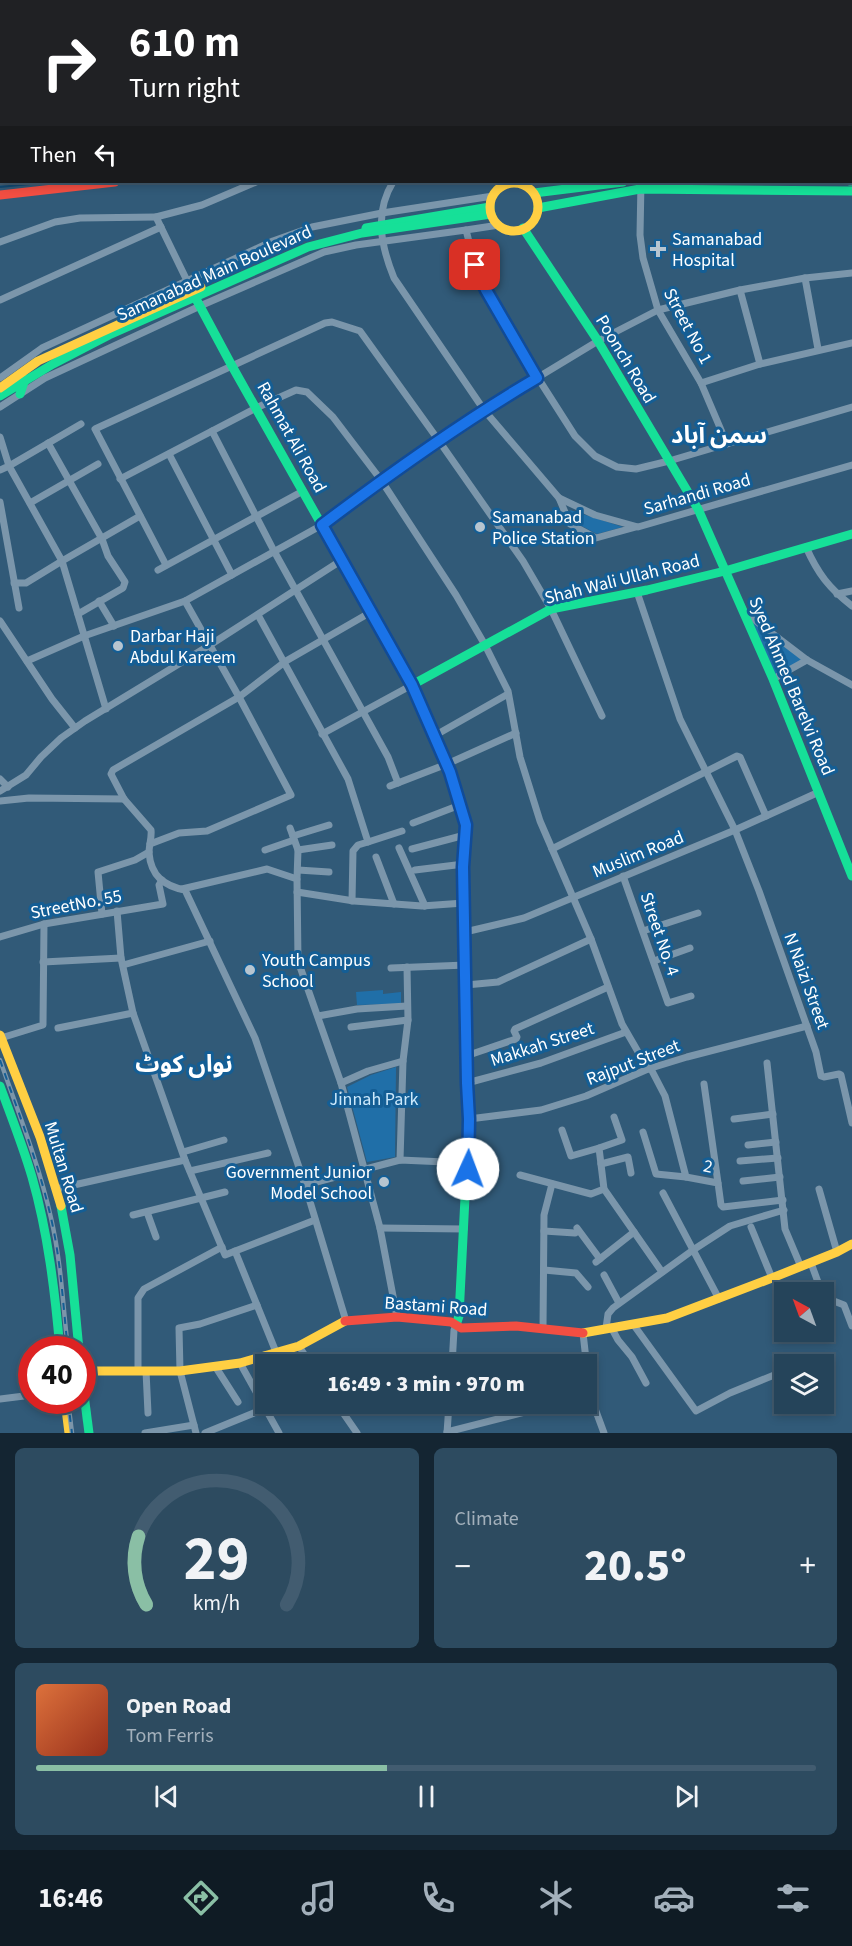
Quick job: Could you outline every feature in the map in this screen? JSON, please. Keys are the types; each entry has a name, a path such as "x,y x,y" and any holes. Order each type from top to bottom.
{"main road":[{"path":"0,195 100,183"},
{"path":"504,183 521,184 534,194 538,208 533,220 523,228 515,230 499,225 491,211 493,196 504,183"},
{"path":"534,194 616,183"},
{"path":"538,208 641,185 852,191"},
{"name":"Samanabad Main Boulevard","path":"0,388 194,294 312,246 381,228 491,211"},
{"name":"Poonch Road","path":"523,228 598,341 698,509"},
{"name":"Rahmat Ali Road","path":"194,294 232,366 412,685 447,764 466,825 464,903 469,1119 459,1316 456,1325"},
{"path":"10,370 26,375 20,394"},
{"name":"Samanabad Main Boulevard","path":"0,396 26,375"},
{"name":"Syed Ahmed Barelvi Road","path":"698,509 773,680 852,876"},
{"name":"Shah Wali Ullah Road","path":"412,685 551,609 725,571 852,534"},
{"name":"Multan Road","path":"1,1036 26,1100 56,1189 63,1217 78,1336"},
{"name":"Multan Road","path":"0,1086 25,1152 36,1191 48,1253 58,1336"},
{"name":"Bastami Road","path":"269,1354 299,1346 346,1321 398,1317 451,1322 461,1328 516,1326 583,1333 667,1318 812,1263 852,1244"},
{"path":"53,1287 72,1284"},
{"name":"Bastami Road","path":"96,1371 180,1371 240,1363 255,1358"},
{"path":"67,1414 69,1433"},
{"path":"86,1414 89,1433"}],"street":[{"path":"0,242 55,222 80,218 156,217 202,205 254,183"},
{"name":"Sarhandi Road","path":"392,183 384,200 381,228 382,241 394,278 484,410 559,498 595,515 638,527 852,465"},
{"name":"Street No 1","path":"641,185 640,235 643,258 658,310 701,383 727,444"},
{"path":"0,378 42,348 273,240 312,227 382,213 493,196"},
{"path":"156,217 194,294"},
{"path":"0,407 45,378 200,306 324,252 356,244 499,225"},
{"path":"0,300 160,227"},
{"path":"466,230 475,265 486,290 537,378 575,436 595,456 617,467 636,469 669,461 852,408"},
{"path":"27,661 84,636 185,602 322,525 381,480 484,410 598,341 658,310 740,290 805,278 852,273"},
{"path":"805,278 818,349"},
{"path":"740,290 760,364"},
{"path":"166,565 95,429 329,322 357,330 439,441 523,561 551,609 602,716"},
{"path":"701,383 760,364 852,343"},
{"name":"2","path":"120,479 256,408 296,390 307,392 333,417 381,480 456,596 485,645 508,694 529,788 552,849 591,939 626,1032 665,1096 686,1177 718,1184 723,1207 783,1200"},
{"path":"0,470 81,424"},
{"path":"212,431 274,551 388,757 398,783"},
{"path":"0,437 9,466 62,561 106,710"},
{"path":"48,443 102,539 108,556 125,582 125,586 78,614"},
{"path":"168,454 232,575"},
{"path":"30,503 98,464"},
{"path":"158,570 303,491"},
{"path":"559,498 570,524 596,538 638,527"},
{"path":"0,502 3,538 19,608"},
{"path":"14,583 26,583 140,516"},
{"path":"806,547 817,571 837,594 852,606"},
{"path":"0,791 26,775 54,744 75,728 258,615 342,560"},
{"path":"837,594 852,591"},
{"name":"N Naizi Street","path":"637,592 680,719 735,830 759,891 816,1052 821,1076 838,1074 843,1078 852,1123"},
{"path":"99,601 114,626"},
{"path":"102,914 98,872 135,860 150,848 179,833 207,831 291,795 185,602"},
{"path":"741,609 807,660 852,685"},
{"path":"297,879 267,869 182,889 171,887 157,876 151,866 152,830 124,799 111,774 113,770 239,697 284,663 371,612"},
{"path":"258,615 348,779 368,842"},
{"path":"0,621 52,699 75,728"},
{"path":"773,680 807,660"},
{"path":"322,734 412,685"},
{"path":"435,736 508,694"},
{"path":"390,786 447,764 516,733"},
{"path":"552,849 739,756 766,816"},
{"path":"0,779 8,787"},
{"name":"Muslim Road","path":"465,932 524,918 735,830 819,792"},
{"path":"0,801 29,798 124,799"},
{"path":"413,823 460,805"},
{"path":"265,850 329,825"},
{"path":"290,828 298,850 298,962 340,1083 365,1169 380,1228 398,1317"},
{"path":"352,900 355,847 402,831"},
{"path":"412,849 465,835"},
{"path":"298,850 332,845"},
{"path":"399,848 425,906"},
{"path":"376,858 394,904"},
{"path":"416,870 464,864"},
{"path":"298,870 329,872"},
{"name":"Street No. 4","path":"623,876 668,1003 691,996"},
{"name":"StreetNo. 55","path":"0,937 44,924 163,904 159,885 162,880"},
{"path":"182,889 185,890 210,941 255,1038 305,1185 346,1321"},
{"path":"297,892 394,904 425,906 464,903"},
{"path":"117,911 122,962 133,1014 184,1156 225,1254 315,1220"},
{"path":"643,930 698,913"},
{"path":"1,1036 43,1025 44,924"},
{"path":"466,985 498,981 591,939"},
{"path":"44,962 122,962 210,941"},
{"path":"654,961 690,948"},
{"path":"392,968 465,965"},
{"path":"400,1160 403,1061 408,1020 407,967"},
{"path":"466,1056 517,1037 515,1029 608,987"},
{"path":"318,1016 357,1009 407,1006"},
{"path":"58,1028 133,1014"},
{"path":"351,1027 408,1020"},
{"name":"Rajput Street","path":"469,1119 541,1110 586,1096 650,1069 687,1057 807,1026"},
{"name":"Makkah Street","path":"467,1083 541,1063 626,1032"},
{"path":"340,1083 368,1071 403,1061"},
{"path":"767,1063 785,1229 801,1267"},
{"path":"704,1084 718,1184"},
{"path":"734,1119 773,1114"},
{"path":"562,1130 571,1156 622,1140 614,1117"},
{"path":"643,1132 656,1174 686,1177"},
{"path":"56,1189 184,1156 224,1140"},
{"path":"748,1145 776,1143"},
{"path":"599,1148 604,1189 662,1272"},
{"path":"190,1170 268,1153"},
{"path":"601,1164 628,1157 631,1173"},
{"path":"740,1161 778,1158"},
{"path":"305,1185 400,1160 468,1163"},
{"path":"520,1175 591,1194 604,1189"},
{"path":"743,1181 780,1177"},
{"path":"543,1329 544,1215 552,1184"},
{"path":"819,1190 837,1252"},
{"path":"133,1215 225,1192"},
{"path":"663,1193 719,1299"},
{"path":"646,1383 632,1357 608,1328 608,1314 619,1303 730,1226 784,1210"},
{"path":"147,1212 156,1237"},
{"path":"751,1227 772,1278"},
{"path":"380,1228 464,1229"},
{"path":"544,1231 576,1231 598,1260 634,1233"},
{"path":"148,1413 142,1371 138,1298 144,1289 222,1247"},
{"path":"235,1251 276,1352"},
{"path":"812,1263 819,1282"},
{"path":"544,1270 576,1274 588,1287"},
{"path":"604,1275 619,1303"},
{"path":"834,1301 844,1305 852,1326"},
{"path":"146,1433 195,1429 180,1371 178,1328 200,1324 257,1305"},
{"path":"633,1324 696,1412 730,1393 774,1375"},
{"path":"453,1354 456,1325"},
{"path":"583,1333 585,1354"},
{"path":"299,1346 304,1354"},
{"path":"240,1363 255,1389"},
{"path":"215,1366 238,1402"},
{"path":"0,1399 18,1397"},
{"path":"205,1433 255,1413"},
{"path":"269,1414 279,1433"},
{"path":"344,1414 357,1433"},
{"path":"448,1414 447,1432 517,1414"},
{"path":"596,1414 604,1433"}],"green space":[{"path":"570,510 623,527 597,534 574,522"},
{"path":"741,609 807,660 773,679"},
{"path":"383,990 383,994 401,992 401,1004 357,1005 356,992"},
{"name":"Jinnah Park","path":"396,1067 395,1157 367,1162 347,1087 371,1075"}],"waterway":[{"path":"0,187 40,183"}],"railway":[{"path":"0,1060 34,1158 51,1218 66,1336"},
{"path":"70,1414 72,1433"}],"traffic: fast":[{"path":"534,193 615,183"},
{"path":"538,208 640,189 852,191"},
{"path":"366,228 490,207"},
{"path":"0,396 53,364 109,335 308,247 362,233 491,214"},
{"path":"523,228 598,341 698,509 773,679 852,876"},
{"path":"195,297 412,685 429,724"},
{"path":"20,394 25,379"},
{"path":"412,685 551,609 647,590 725,571 852,534"},
{"path":"456,1325 459,1316 469,1119 465,962"},
{"path":"0,1086 25,1154 38,1198 50,1263 59,1336"},
{"path":"61,1206 70,1255 78,1336"},
{"path":"87,1414 89,1433"}],"traffic: slow":[{"path":"514,183 531,190 538,207 531,224 514,231 497,224 490,207 497,190 514,183"},
{"path":"0,388 38,361 201,287"},
{"path":"0,1035 40,1137 61,1206"},
{"path":"583,1333 667,1318 772,1278 852,1244"},
{"path":"96,1371 180,1371 240,1363 299,1346 345,1321"},
{"path":"67,1414 69,1433"}],"traffic: jam":[{"path":"0,195 106,183"},
{"path":"429,724 450,772 466,825 463,867 465,962"},
{"path":"345,1321 397,1317 451,1322 461,1328 516,1326 583,1333"}],"place":[{"name":"Samanabad Hospital","path":"658,249"},
{"name":"Samanabad Police Station","path":"480,527"},
{"name":"Darbar Haji Abdul Kareem","path":"118,646"},
{"name":"Youth Campus School","path":"250,970"},
{"name":"Government Junior Model School","path":"384,1182"}],"district":[{"name":"سمن آباد","path":"719,435"},
{"name":"نواں کوٹ","path":"184,1064"}],"route":[{"path":"468,1169 469,1119 463,867 466,825 450,772 412,685 322,525 381,480 484,410 537,378 486,290 475,265"}]}
